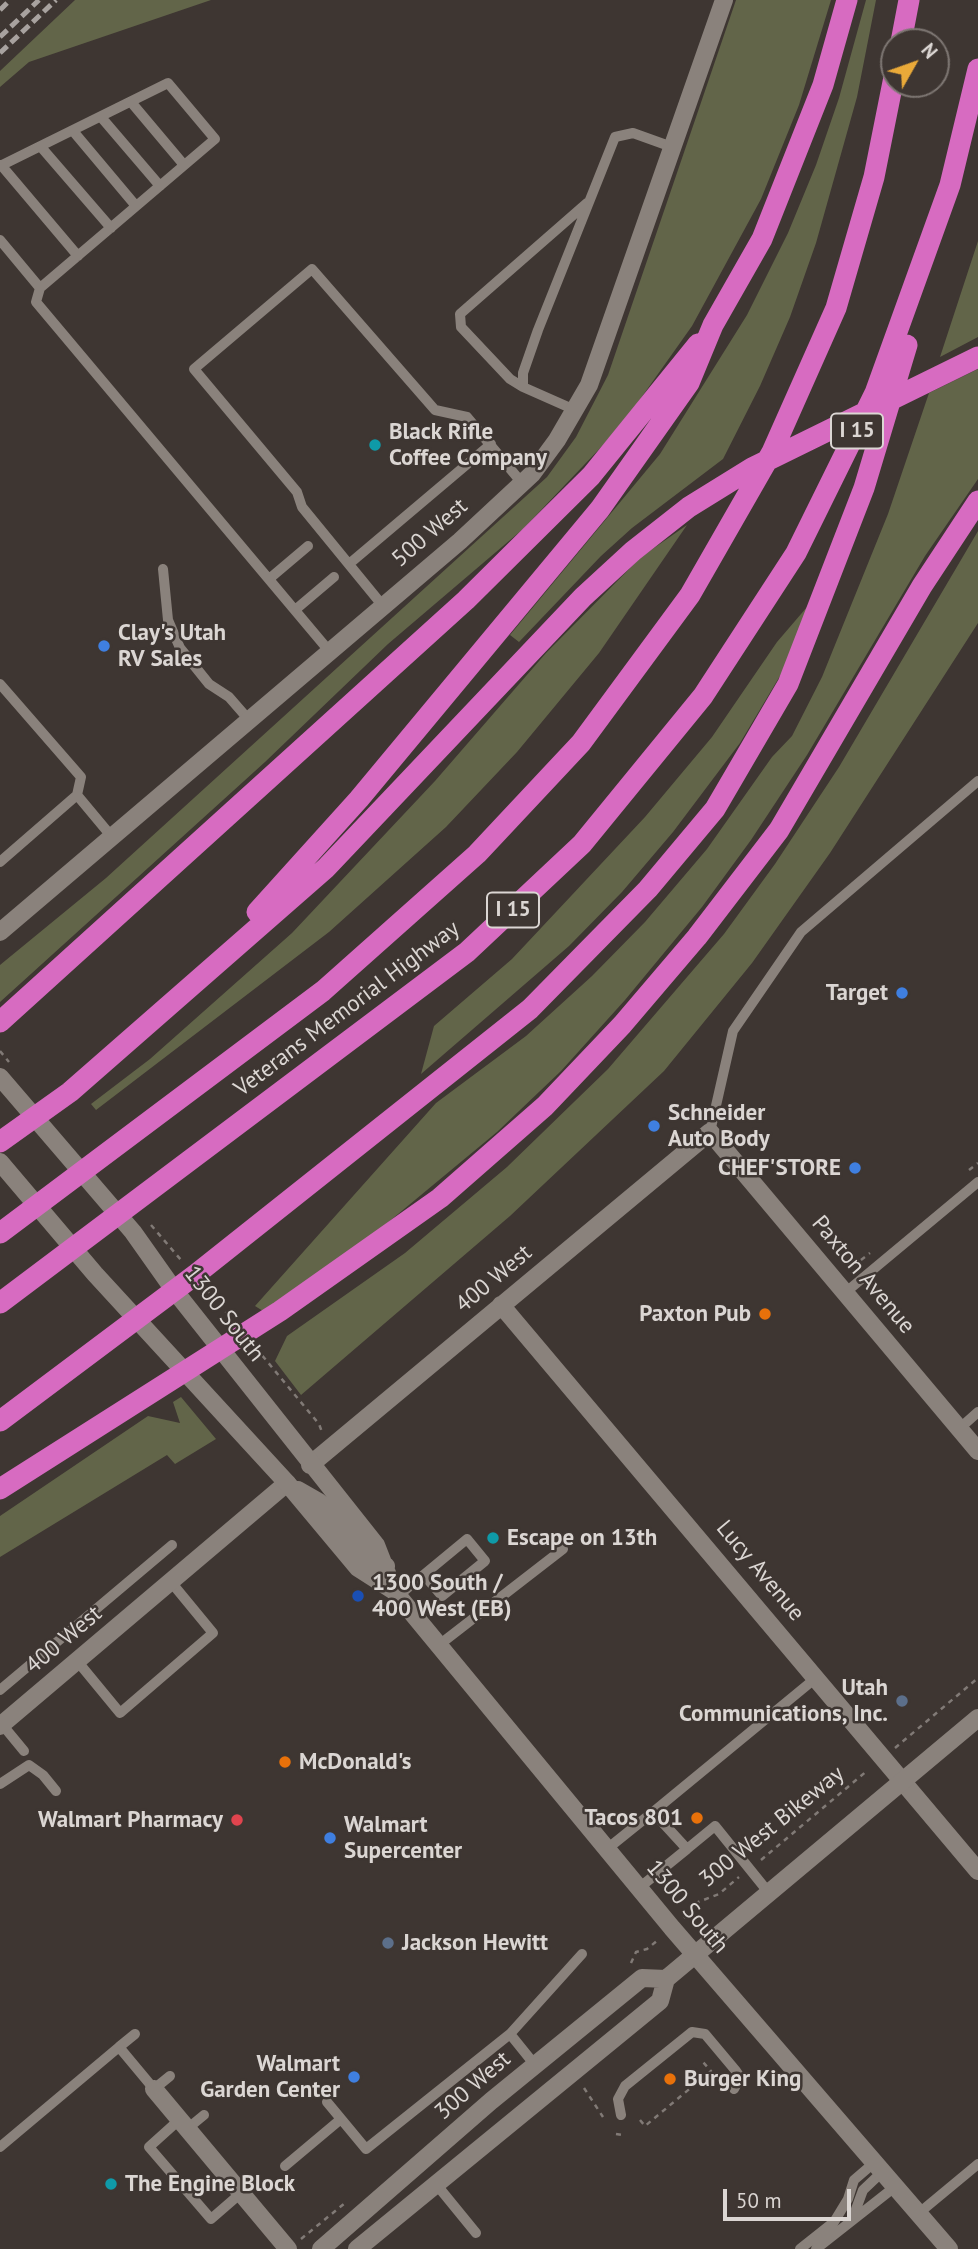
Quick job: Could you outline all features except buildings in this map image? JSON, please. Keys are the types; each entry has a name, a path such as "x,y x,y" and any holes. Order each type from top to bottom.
{"highway":[{"path":"181,996 219,949 272,897 359,799 600,509 689,383 713,326 762,239 823,85 847,0"},
{"path":"904,28 909,0"},
{"path":"0,1421 174,1290 530,1009 648,889 715,809 788,684 864,488 915,299 950,185 978,69"},
{"name":"Veterans Memorial Highway","path":"0,1233 323,990 477,854 580,743 690,596 772,452 836,308 874,177 890,98"},
{"name":"Veterans Memorial Highway","path":"0,1303 467,953 582,844 703,696 796,553 875,393 915,299"},
{"path":"0,1022 466,600 591,476 713,326"},
{"path":"0,1142 70,1092 326,868 583,597 633,551 689,507 752,468 978,357"},
{"path":"0,1489 280,1311 440,1198 545,1105 622,1025 697,936 779,830 922,586 978,501"}],"main road":[{"name":"500 West","path":"2,926 112,837 383,606 522,483 557,440 589,385 724,0"},
{"name":"1300 South","path":"0,1077 132,1232 310,1465 376,1545 396,1594"},
{"name":"Paxton Avenue","path":"710,1132 978,1451"},
{"name":"400 West","path":"310,1465 710,1132"},
{"name":"1300 South","path":"0,1162 136,1318 287,1483 358,1568 396,1594 639,1888 949,2249"},
{"name":"Lucy Avenue","path":"501,1305 978,1871"},
{"name":"400 West","path":"1,1724 287,1483"},
{"path":"287,1483 319,1502 368,1560 386,1566"},
{"path":"357,2249 660,2001 666,1979 978,1717"},
{"name":"300 West","path":"321,2249 535,2065 642,1978 666,1979"},
{"path":"154,2089 288,2249"}],"lane":[{"path":"78,256 1,166 168,83 215,139 111,228 78,256 40,288 36,302 330,652"},
{"path":"131,102 184,165"},
{"path":"102,117 160,186"},
{"path":"73,131 136,206"},
{"path":"523,387 523,373 538,330 615,137 633,133 673,147"},
{"path":"41,147 111,228"},
{"path":"575,410 510,379 461,327 460,314 590,200"},
{"path":"0,240 40,288"},
{"path":"383,606 302,507 297,492 194,369 312,269 435,410 467,416 522,483"},
{"path":"349,564 491,444"},
{"path":"269,579 309,547"},
{"path":"163,569 168,620 180,648 209,684 229,697 249,720"},
{"path":"295,610 334,578"},
{"path":"0,684 80,777 77,795 0,862"},
{"path":"710,1132 733,1031 801,932 978,780"},
{"path":"77,795 112,837"},
{"path":"846,1292 978,1182"},
{"path":"960,1428 978,1412"},
{"path":"396,1594 424,1575 467,1539 485,1561 442,1597 424,1575"},
{"path":"0,1690 172,1545"},
{"path":"439,1645 563,1549"},
{"path":"78,1661 120,1713 213,1633 171,1582"},
{"path":"607,1849 817,1677"},
{"path":"1,1724 24,1751"},
{"path":"0,1784 29,1765 43,1775 56,1791"},
{"path":"653,1812 687,1849"},
{"path":"639,1888 715,1826 769,1893"},
{"path":"327,2102 366,2149 510,2034 583,1954"},
{"path":"621,2115 618,2099 625,2086 692,2032 705,2034 736,2071 740,2077 734,2089"},
{"path":"0,2147 135,2034"},
{"path":"510,2034 535,2065"},
{"path":"119,2047 154,2089 170,2076"},
{"path":"204,2115 149,2147 211,2219 241,2193"},
{"path":"285,2166 341,2119"},
{"path":"919,2213 978,2164"},
{"path":"816,2249 837,2225 854,2180 879,2167"},
{"path":"852,2220 863,2190 879,2167"},
{"path":"436,2184 477,2233"},
{"path":"800,2249 837,2225 852,2220 896,2186"}],"path":[{"path":"0,1051 7,1060"},
{"path":"210,1293 236,1324"},
{"path":"253,1345 319,1423 319,1428"},
{"path":"900,1745 978,1678"},
{"name":"300 West Bikeway","path":"690,1907 719,1895 871,1768"},
{"path":"632,1961 641,1948"},
{"path":"640,2120 645,2126 711,2071 703,2062"},
{"path":"584,2088 603,2117"},
{"path":"616,2134 622,2135"}],"green space":[{"path":"75,0 211,0 29,62 0,87 0,71"},
{"path":"736,0 831,0 799,105 761,199 692,326 636,405 604,444 523,529 388,644 265,762 0,1002 0,965 106,878 547,477 576,437 608,375"},
{"path":"866,0 876,0 857,97 816,243 790,317 760,386 723,459 632,528 601,556 519,642 510,635 660,454 747,315 788,233 816,165 839,98"},
{"path":"978,241 978,337 940,357"},
{"path":"978,369 978,479 925,556 807,755 751,840 702,907 625,1000 561,1071 497,1132 380,1229 263,1311 255,1306 436,1103 526,1036 592,976 645,922 707,849 772,757 792,736 822,677 888,514 929,393"},
{"path":"687,525 599,653 517,752 446,827 329,932 96,1110 91,1104 150,1059 292,933 435,781 546,653 641,557"},
{"path":"978,531 978,623 830,853 752,963 664,1071 510,1216 301,1395 275,1361 287,1336 405,1253 507,1167 608,1069 724,934 775,864 839,767"},
{"path":"807,607 796,649 740,743 673,832 622,892 569,946 421,1074 434,1026 512,959 645,817 712,737 777,642"},
{"path":"181,1397 216,1439 175,1464 167,1455 0,1557 0,1516 148,1416 180,1423 173,1402"}],"railway":[{"path":"0,10 10,0"},
{"path":"0,37 39,0"},
{"path":"0,53 56,0"}],"place":[{"name":"Black Rifle Coffee Company","path":"375,445"},
{"name":"Clay's Utah RV Sales","path":"104,646"},
{"name":"Target","path":"902,993"},
{"name":"Schneider Auto Body","path":"654,1126"},
{"name":"CHEF'STORE","path":"855,1168"},
{"name":"Paxton Pub","path":"765,1314"},
{"name":"Escape on 13th","path":"493,1538"},
{"name":"1300 South / 400 West (EB)","path":"358,1596"},
{"name":"Utah Communications, Inc.","path":"902,1701"},
{"name":"McDonald's","path":"285,1762"},
{"name":"Tacos 801","path":"697,1818"},
{"name":"Walmart Pharmacy","path":"237,1820"},
{"name":"Walmart Supercenter","path":"330,1838"},
{"name":"Jackson Hewitt","path":"388,1943"},
{"name":"Walmart Garden Center","path":"354,2077"},
{"name":"Burger King","path":"670,2079"},
{"name":"The Engine Block","path":"111,2184"}]}
